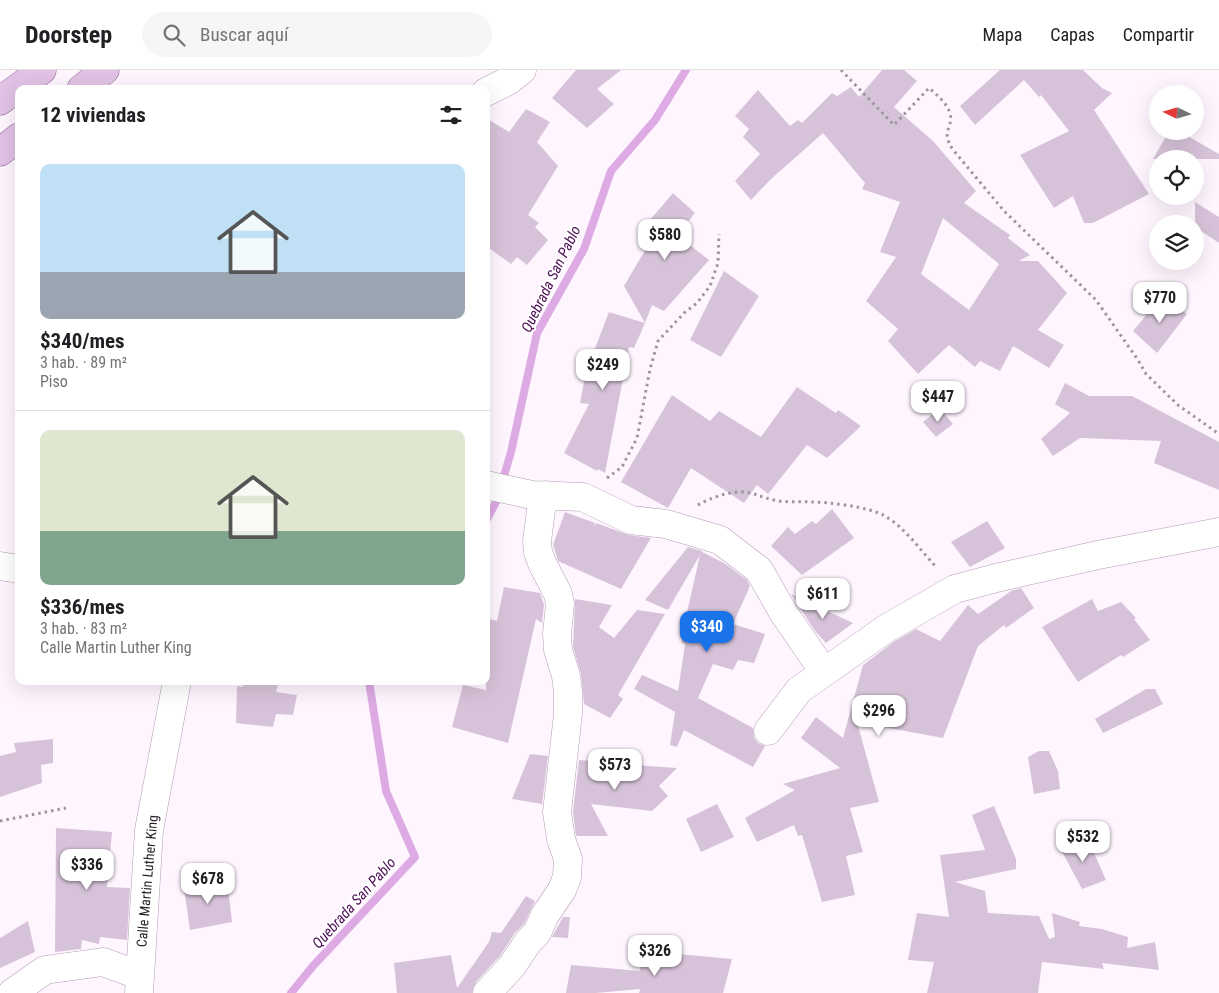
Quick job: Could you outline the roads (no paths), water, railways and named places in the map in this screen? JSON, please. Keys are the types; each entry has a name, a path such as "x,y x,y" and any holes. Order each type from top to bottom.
{"main road":[{"path":"22,85 42,70"},
{"path":"86,85 105,70"},
{"path":"0,101 15,90"},
{"path":"0,152 15,140"}],"street":[{"path":"490,90 508,81 522,70"},
{"path":"490,486 518,493 583,497 631,520 666,524 720,540 759,570 783,612 824,672"},
{"path":"487,993 512,966 528,942 537,933 545,915 562,890 567,877 568,859 561,839 557,812 568,714 568,692 566,676 558,650 557,634 560,604 558,594 542,563 537,541 541,510 546,495"},
{"path":"768,731 799,690 887,628 955,589 1098,555 1219,532"},
{"path":"0,566 15,568"},
{"name":"Calle Martin Luther King","path":"139,984 150,830 176,685"},
{"path":"12,993 45,970 103,962 139,984"}],"waterway":[{"name":"Quebrada San Pablo","path":"490,513 497,500 511,452 537,333 584,249 611,171 655,120 686,70"},
{"name":"Quebrada San Pablo","path":"291,993 313,966 415,857 386,791 370,685"}]}
